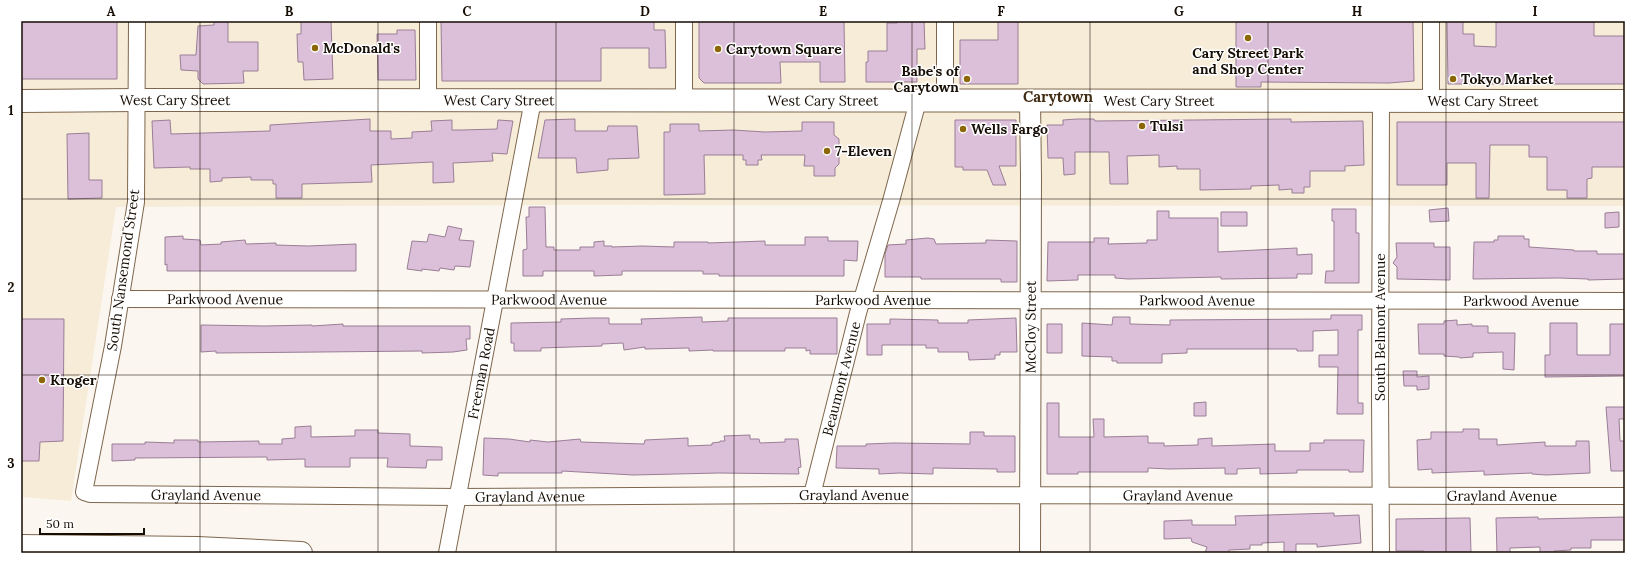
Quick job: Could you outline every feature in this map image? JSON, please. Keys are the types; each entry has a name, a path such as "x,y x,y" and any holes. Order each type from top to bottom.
{"main road":[{"name":"West Cary Street","path":"21,101 1625,101"},
{"path":"21,546 196,548 301,553"}],"street":[{"name":"South Nansemond Street","path":"84,492 105,389 136,202 137,21"},
{"path":"428,21 428,100"},
{"path":"684,21 684,100"},
{"path":"945,21 945,101"},
{"path":"1431,21 1431,101"},
{"name":"Freeman Road","path":"447,553 532,100"},
{"name":"Beaumont Avenue","path":"812,495 862,299 891,201 918,101"},
{"name":"McCloy Street","path":"1030,101 1030,548"},
{"name":"South Belmont Avenue","path":"1381,101 1381,553"},
{"name":"Parkwood Avenue","path":"120,299 1625,301"},
{"name":"Grayland Avenue","path":"84,492 90,494 458,497 812,495 1625,496"}],"shaded area":[{"path":"21,21 1625,21 1625,206 551,205 116,207 71,501 21,497"}],"building":[{"path":"21,21 117,21 117,79 21,79"},
{"path":"214,21 228,21 228,42 258,42 258,71 243,71 244,83 203,84 198,79 198,71 181,70 180,55 196,55 198,26 214,25"},
{"name":"McDonald's","path":"301,21 331,21 333,79 304,80 303,62 298,62 297,34 301,34"},
{"path":"441,21 654,21 654,30 665,30 666,68 649,68 649,48 601,48 601,81 442,81"},
{"path":"699,21 844,21 845,82 820,82 820,62 780,62 781,83 704,83 699,78"},
{"path":"897,21 924,21 925,49 917,49 917,82 866,82 866,62 868,62 868,51 887,51 887,23 897,23"},
{"path":"998,21 1018,21 1018,84 960,84 960,40 998,40"},
{"path":"1236,21 1413,21 1414,81 1389,83 1261,82 1261,87 1236,87"},
{"path":"1447,21 1463,21 1463,34 1474,34 1474,46 1496,47 1496,22 1594,22 1594,36 1625,36 1625,84 1448,84"},
{"path":"397,30 415,30 416,80 378,80 377,34 397,34"},
{"path":"370,119 370,131 391,131 391,139 412,138 412,132 432,131 431,121 452,120 452,130 462,130 497,129 498,120 513,121 507,154 492,153 493,161 453,163 454,182 433,183 433,162 371,165 372,182 302,184 302,198 276,198 276,184 273,184 273,180 251,180 251,177 222,178 222,181 210,182 210,169 190,169 190,167 154,168 152,121 170,120 171,134 270,131 270,125"},
{"path":"575,119 575,131 607,131 608,126 637,126 639,158 608,159 608,170 577,173 576,158 538,158 545,120"},
{"path":"1094,119 1095,121 1291,119 1291,122 1363,121 1364,165 1345,166 1345,171 1310,171 1310,187 1304,187 1304,193 1292,193 1292,189 1279,190 1279,185 1251,186 1251,189 1200,190 1200,169 1177,169 1177,166 1159,167 1159,155 1127,156 1128,184 1110,184 1109,152 1075,152 1075,174 1064,175 1063,158 1048,158 1047,125 1063,125 1063,120"},
{"path":"955,120 1016,120 1016,166 999,166 1006,185 993,185 987,170 963,170 963,167 955,167"},
{"path":"802,122 834,122 834,135 839,139 839,164 835,168 835,176 814,176 814,166 804,166 805,155 761,155 762,160 758,160 758,165 746,165 746,160 743,160 743,155 704,155 705,194 664,195 664,132 670,132 670,124 699,124 699,131 733,130 765,132 802,131"},
{"path":"1397,122 1625,122 1625,167 1592,167 1592,178 1587,179 1587,198 1567,198 1567,190 1547,190 1547,157 1529,157 1529,145 1490,145 1489,198 1476,198 1476,163 1447,163 1447,185 1397,185"},
{"path":"89,133 89,180 102,180 102,198 68,199 67,134"},
{"path":"529,207 545,207 546,247 554,247 554,250 580,250 580,247 594,247 594,242 604,241 604,246 612,247 674,247 674,242 708,243 765,241 765,245 805,245 805,237 828,237 828,241 858,241 857,261 844,260 844,276 719,276 719,274 703,274 703,271 622,271 622,275 594,276 594,271 543,271 543,276 523,276 523,250 527,249 526,217 529,217"},
{"path":"1448,208 1449,221 1430,222 1429,210"},
{"path":"1332,209 1356,209 1356,233 1359,233 1359,283 1325,283 1326,271 1334,271 1334,221 1332,221"},
{"path":"1157,211 1169,211 1169,218 1218,218 1218,252 1297,248 1297,255 1312,254 1312,274 1297,274 1297,278 1221,279 1221,277 1128,279 1115,278 1115,275 1078,275 1078,280 1047,281 1048,242 1094,242 1094,238 1109,238 1108,244 1147,243 1147,240 1157,240"},
{"path":"1221,212 1247,212 1247,226 1221,226"},
{"path":"1619,212 1619,227 1605,228 1605,213"},
{"path":"448,226 462,229 459,240 474,241 470,267 455,266 454,270 440,268 439,271 407,269 412,241 427,242 429,234 445,237"},
{"path":"183,236 183,239 200,240 201,245 221,244 221,242 245,240 246,244 276,243 276,245 308,246 356,244 356,271 167,271 167,264 165,265 165,237"},
{"path":"1498,236 1524,236 1524,239 1529,239 1529,247 1574,251 1597,251 1597,254 1625,254 1625,279 1473,279 1474,242 1494,242 1494,240 1498,240"},
{"path":"928,238 934,239 936,244 986,243 986,240 1017,241 1017,282 1001,282 1001,279 921,279 921,277 885,277 885,254 888,245 906,244 906,240"},
{"path":"1396,243 1434,243 1434,247 1450,247 1450,280 1397,279 1397,267 1393,263 1397,257"},
{"path":"1331,315 1362,315 1362,330 1358,330 1358,403 1363,403 1363,414 1337,414 1338,367 1319,367 1319,355 1338,355 1338,330 1313,331 1313,351 1297,351 1297,349 1187,349 1187,353 1162,354 1162,363 1117,363 1117,361 1112,361 1112,357 1082,356 1082,323 1112,325 1113,317 1130,317 1130,324 1170,325 1170,320 1331,319"},
{"path":"702,317 702,322 728,321 728,318 837,318 837,354 810,354 810,350 806,351 806,348 785,348 785,351 689,351 689,348 645,349 645,347 624,350 623,343 602,344 602,346 541,348 541,351 514,351 514,343 511,343 511,323 561,322 561,319 609,318 609,324 642,324 641,319"},
{"path":"1016,318 1017,352 1000,352 1000,355 995,355 995,359 969,360 968,352 938,352 938,348 926,348 926,345 882,345 882,355 867,355 867,324 890,324 890,319 938,320 938,323 968,323 968,320"},
{"name":"Kroger","path":"21,319 64,319 63,441 40,442 39,461 21,461"},
{"path":"1457,320 1457,325 1472,324 1472,326 1488,326 1488,333 1515,333 1514,370 1503,369 1503,352 1473,353 1473,357 1460,358 1444,356 1444,354 1419,354 1418,324 1444,324 1444,321"},
{"path":"1550,323 1577,323 1577,355 1610,355 1610,324 1625,324 1625,376 1545,377 1545,355 1550,355"},
{"path":"343,324 343,326 470,326 470,339 466,339 467,350 453,352 201,352 201,325 312,326"},
{"path":"1047,324 1062,324 1062,353 1047,353"},
{"path":"1403,371 1417,371 1417,377 1429,376 1429,389 1417,390 1417,386 1404,386"},
{"path":"1206,402 1206,416 1194,416 1194,403"},
{"path":"1047,403 1059,403 1059,437 1094,437 1093,419 1104,419 1104,437 1148,436 1148,443 1164,443 1164,446 1198,445 1198,439 1212,438 1212,446 1275,444 1275,451 1310,451 1310,443 1324,443 1324,440 1364,440 1363,472 1349,472 1349,470 1297,470 1297,473 1260,474 1260,468 1237,469 1237,474 1225,474 1225,468 1148,468 1148,472 1078,472 1078,474 1047,474"},
{"path":"1606,407 1625,407 1625,419 1619,419 1620,441 1625,441 1625,471 1611,471"},
{"path":"311,426 311,437 355,436 355,430 378,430 378,433 410,434 410,446 442,447 442,460 427,460 426,468 387,467 388,458 350,458 350,467 305,467 305,459 267,460 267,457 135,458 135,460 112,461 112,444 145,444 145,442 174,443 174,440 198,440 198,442 259,441 259,444 282,444 282,439 295,438 295,427"},
{"path":"1463,429 1479,429 1479,439 1497,439 1497,445 1545,442 1545,446 1576,446 1576,441 1589,441 1590,473 1484,475 1484,471 1432,473 1432,469 1418,470 1417,440 1431,439 1431,432 1463,432"},
{"path":"970,432 984,432 984,436 1015,436 1015,472 997,472 997,469 933,468 933,474 879,474 879,469 836,468 837,446 866,446 866,444 894,443 970,444"},
{"path":"750,435 750,439 759,439 760,443 785,442 785,439 798,439 801,467 798,468 799,474 719,473 633,475 562,471 562,473 498,473 498,476 483,475 484,438 530,442 530,440 548,442 580,439 581,442 644,444 645,440 688,438 688,446 712,445 712,443 725,441 724,436"},
{"path":"1334,513 1334,516 1359,515 1361,543 1317,547 1317,544 1296,544 1296,553 1284,553 1284,542 1262,543 1262,545 1250,545 1250,549 1229,550 1228,553 1205,553 1207,547 1192,542 1191,538 1164,539 1164,521 1192,520 1192,525 1236,525 1235,516"},
{"path":"1538,517 1538,519 1625,517 1625,540 1591,540 1591,548 1571,548 1571,550 1554,551 1554,553 1540,553 1540,547 1510,548 1510,553 1497,553 1496,518"},
{"path":"1470,518 1471,553 1424,553 1424,551 1396,551 1396,519"}],"place":[{"name":"Cary Street Park and Shop Center","path":"1248,38"},
{"name":"McDonald's","path":"315,48"},
{"name":"Carytown Square","path":"718,49"},
{"name":"Babe's of Carytown","path":"967,79"},
{"name":"Tokyo Market","path":"1453,79"},
{"name":"Tulsi","path":"1142,126"},
{"name":"Wells Fargo","path":"963,129"},
{"name":"7-Eleven","path":"827,151"},
{"name":"Kroger","path":"42,380"}],"district":[{"name":"Carytown","path":"1058,96"}]}
